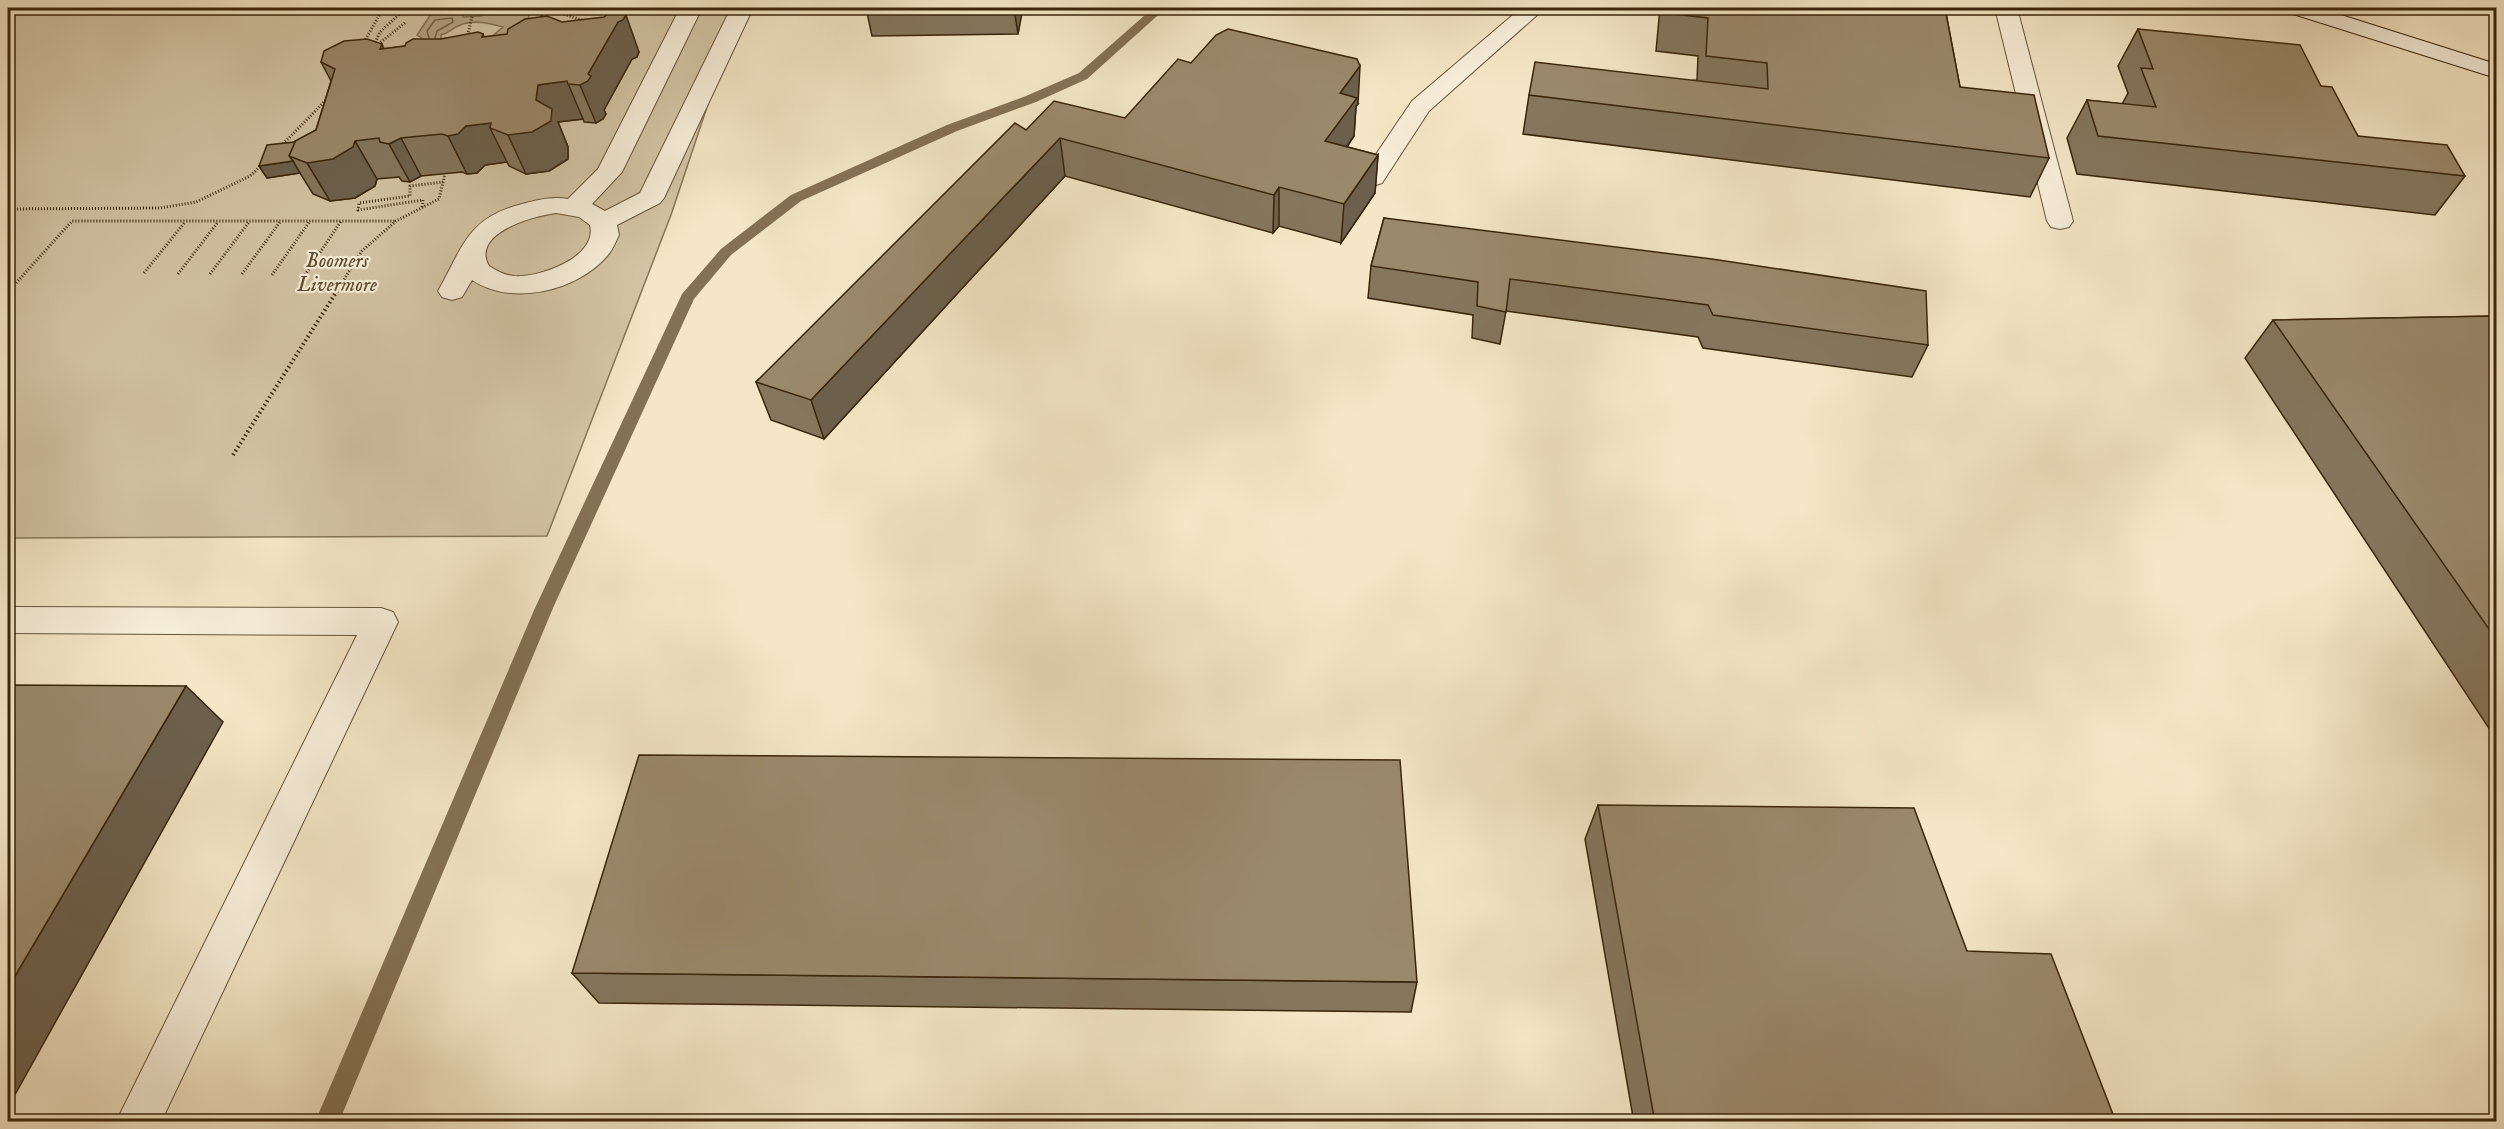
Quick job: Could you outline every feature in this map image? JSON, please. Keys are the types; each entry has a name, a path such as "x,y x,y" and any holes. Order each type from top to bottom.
{"street":[{"path":"575,207 609,172 691,8"},
{"path":"603,222 651,198 742,8"},
{"path":"1373,178 1420,106 1534,8"},
{"path":"2006,8 2060,221"},
{"path":"2298,8 2496,71"},
{"path":"453,291 470,259 473,247 496,224 515,214 535,208 556,206 575,207 592,212 603,222 606,232 604,244 595,255 576,291"},
{"path":"470,259 475,271 486,279 503,284 523,285 564,275 595,255"},
{"path":"8,620 381,622 138,1122"}],"path":[{"path":"362,45 380,14 388,8"},
{"path":"378,56 374,43 380,32 406,8"},
{"path":"466,42 474,8"},
{"path":"536,8 546,21 545,31"},
{"path":"544,8 592,24"},
{"path":"623,25 624,9 628,8"},
{"path":"375,47 406,22"},
{"path":"292,145 280,148 332,94"},
{"path":"8,209 160,208 196,202 250,176 264,163"},
{"path":"233,455 362,251 396,221 439,199 445,174"},
{"path":"422,207 423,200 358,210 359,203 410,196 410,186 443,182"},
{"path":"8,292 72,221 396,221"},
{"path":"144,273 185,221"},
{"path":"178,274 219,221"},
{"path":"210,274 249,221"},
{"path":"242,274 280,221"},
{"path":"272,275 310,221"},
{"path":"305,275 341,221"}],"green space":[{"name":"Boomers Livermore","path":"8,8 740,8 671,215 547,536 8,538"}],"water":[{"path":"484,8 526,8 529,17 524,23 526,30 490,38 503,27 475,22 463,24 441,35 441,38 446,40 414,44 423,39 417,35 431,14 463,9 463,17 482,16"}],"building":[{"path":"1666,8 1945,8 1960,87 2034,95 2049,158 1529,95 1535,62 1768,89 1767,63 1706,56 1708,18 1665,13"},
{"path":"612,11 623,12 626,15 618,22 588,74 591,76 588,81 580,85 568,84 567,81 538,85 536,100 552,109 551,121 532,132 508,135 490,128 491,123 466,126 458,134 401,138 389,144 380,142 379,138 355,141 353,147 333,159 307,163 289,156 295,141 316,130 335,69 321,62 324,51 344,41 367,39 382,44 380,49 405,46 413,39 441,39 478,32 483,34 482,37 507,34 508,29 525,19 547,16 562,22 604,17"},
{"path":"1228,29 1357,59 1360,66 1340,93 1357,98 1325,141 1378,155 1344,204 1279,187 1274,195 1060,138 811,400 756,382 1015,123 1026,130 1054,101 1125,118 1178,59 1191,63 1216,35"},
{"path":"2138,29 2300,45 2321,86 2332,87 2358,136 2447,145 2465,176 2098,136 2087,100 2156,107 2141,68 2153,69"},
{"path":"295,142 289,156 293,161 259,166 267,145"},
{"path":"1384,218 1712,259 1926,291 1928,345 1713,315 1708,305 1510,279 1506,312 1477,306 1478,282 1371,266"},
{"path":"2496,316 2496,639 2273,320"},
{"path":"8,685 186,686 8,988"},
{"path":"639,755 1400,760 1417,982 572,973"},
{"path":"1598,805 1914,808 1967,951 2051,954 2116,1122 1385,1122 1384,1118 1654,1117"},
{"path":"583,1120 1314,1120 1314,1122 582,1122"}],"waterway":[{"path":"327,1122 544,608 687,297 726,252 796,198 952,128 1031,99 1083,76 1160,8"}]}
